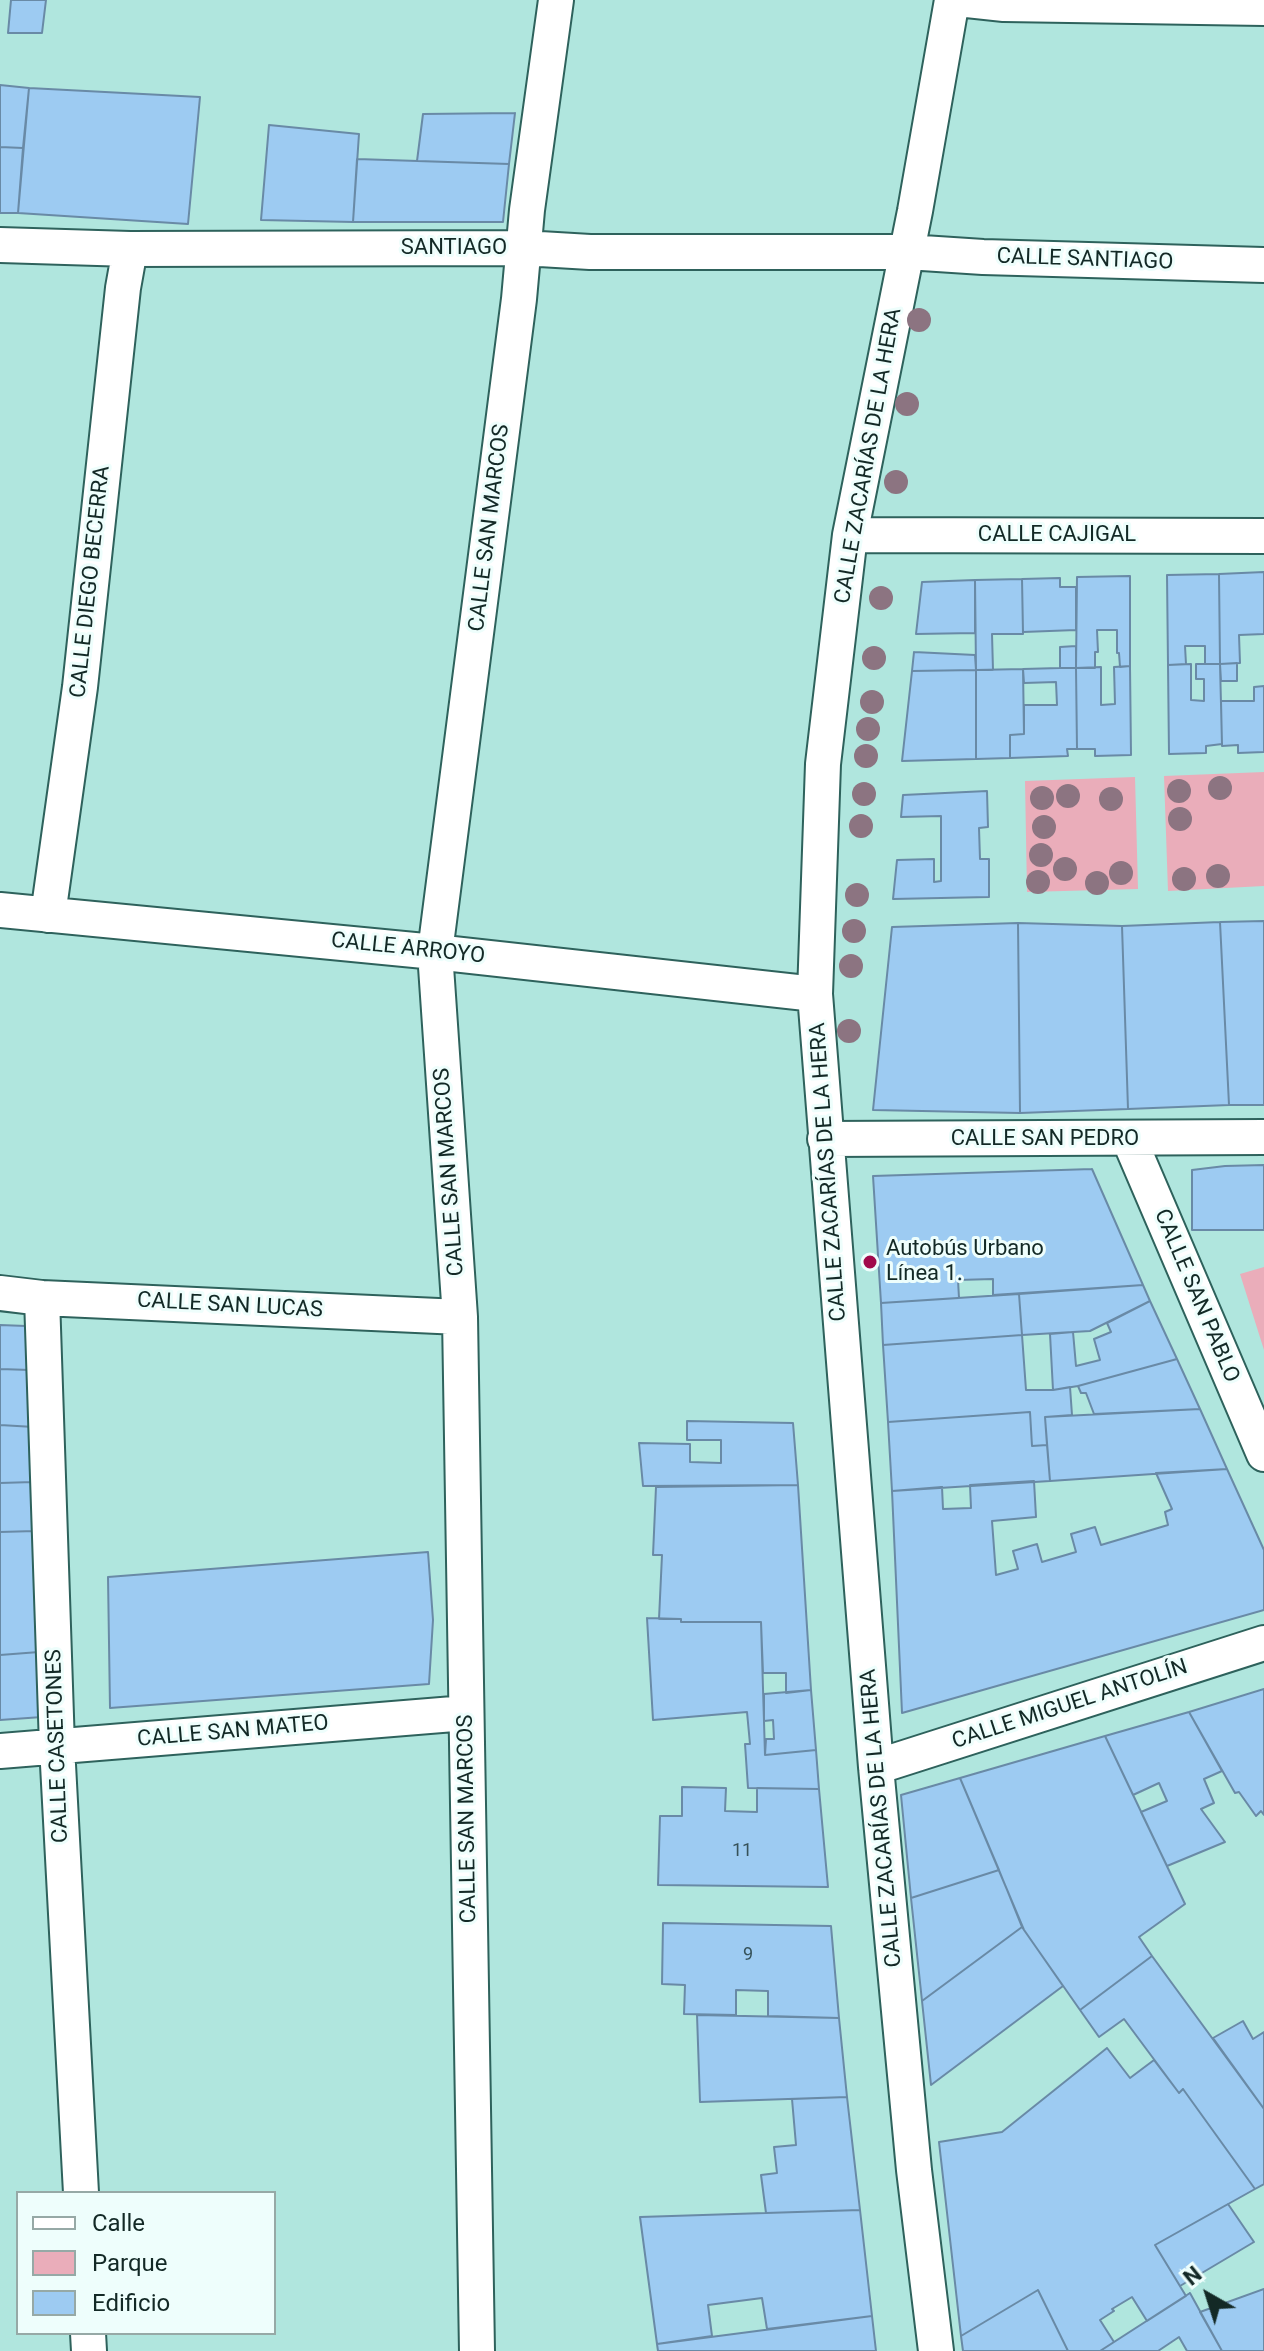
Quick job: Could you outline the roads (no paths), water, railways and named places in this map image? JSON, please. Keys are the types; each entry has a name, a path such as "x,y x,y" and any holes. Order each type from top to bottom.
{"street":[{"name":"CALLE SAN MARCOS","path":"477,2351 460,1317 435,952 556,0"},
{"name":"CALLE ZACARÍAS DE LA HERA","path":"936,2351 914,2170 876,1767 815,994 823,764 850,535 907,252 952,0"},
{"path":"967,0 1004,4 1264,8"},
{"name":"SANTIAGO","path":"0,245 130,249 523,248 590,252 907,252"},
{"name":"CALLE DIEGO BECERRA","path":"48,915 80,687 121,303 130,249"},
{"name":"CALLE SANTIAGO","path":"907,252 1264,265"},
{"name":"CALLE CAJIGAL","path":"850,535 1264,536"},
{"name":"CALLE ARROYO","path":"0,910 435,952 815,994"},
{"name":"CALLE SAN PEDRO","path":"825,1139 1264,1137"},
{"name":"CALLE SAN PABLO","path":"1129,1139 1264,1454"},
{"name":"CALLE SAN LUCAS","path":"0,1293 42,1298 460,1317"},
{"name":"CALLE CASETONES","path":"42,1298 57,1746 81,2191"},
{"name":"CALLE MIGUEL ANTOLÍN","path":"876,1767 1264,1643"},
{"name":"CALLE SAN MATEO","path":"0,1751 466,1713"}],"place":[{"name":"Autobús Urbano Línea 1.","path":"870,1262"}]}
